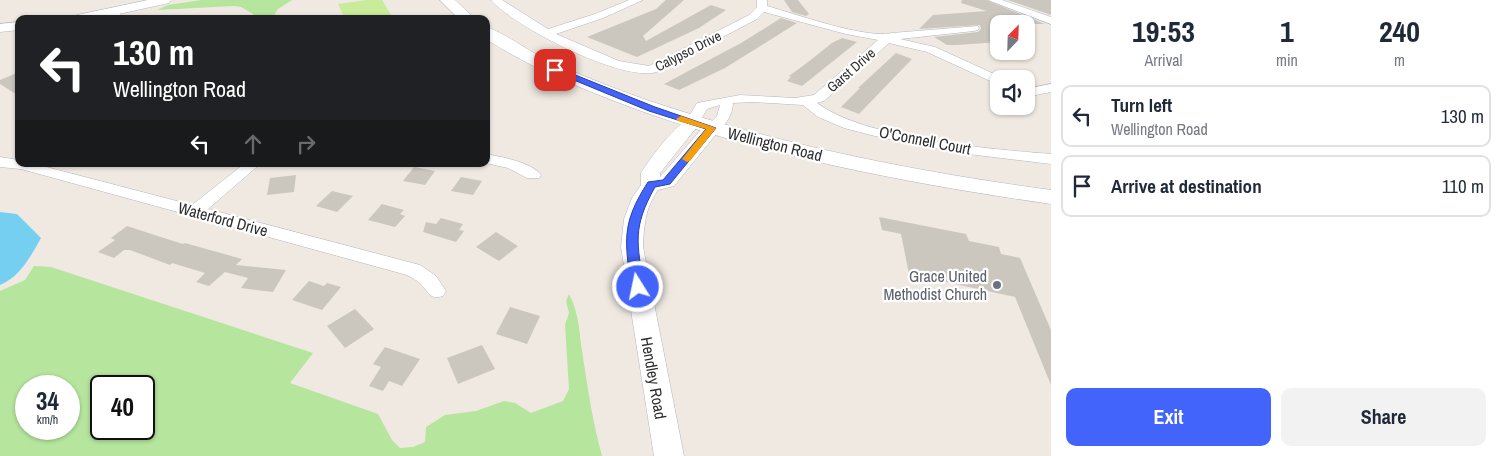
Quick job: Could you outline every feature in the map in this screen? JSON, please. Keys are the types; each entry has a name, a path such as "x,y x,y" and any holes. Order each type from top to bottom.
{"main road":[{"path":"447,0 464,15"},
{"path":"434,6 444,15"},
{"name":"Wellington Road","path":"490,34 531,58 580,81 697,131 887,171 953,183 1051,197"},
{"name":"Wellington Road","path":"490,49 558,86 780,160 871,182 950,197 1051,212"}],"street":[{"path":"116,15 165,0"},
{"name":"Calypso Drive","path":"496,0 520,18 583,51 629,68 651,70 753,17 762,4"},
{"path":"547,33 600,16 638,0"},
{"path":"993,0 1051,21"},
{"path":"762,4 850,32 886,38 941,53 990,77"},
{"path":"0,28 15,26"},
{"name":"Garst Drive","path":"806,102 820,98 886,38 901,34 974,28"},
{"path":"1035,91 1051,88"},
{"path":"697,131 702,106 715,102 752,98 806,102"},
{"path":"1035,98 1039,100"},
{"path":"697,131 722,118 727,108 726,102"},
{"name":"O'Connell Court","path":"806,102 816,111 833,119 896,136 962,148 1051,159"},
{"name":"Hendley Road","path":"669,456 632,247 635,214 642,198 651,185 667,182 697,131"},
{"path":"490,159 513,165 533,174"},
{"name":"Waterford Drive","path":"0,162 15,164"},
{"name":"Waterford Drive","path":"29,167 413,270 426,276 432,282 436,291"},
{"path":"195,212 249,167"}],"green space":[{"path":"201,0 292,0 278,9 274,15 253,15 241,7 234,6 157,10 168,5"},
{"path":"382,0 391,15 343,15 338,4"},
{"path":"34,266 51,267 313,353 290,383 378,414 392,440 400,448 413,447 425,442 426,427 445,415 476,411 504,401 515,403 531,413 563,401 569,389 565,325 569,313 566,301 569,294 577,317 591,407 602,456 0,456 0,291 25,280"}],"water":[{"path":"0,212 17,214 41,238 29,259 19,271 0,285"}],"building":[{"path":"666,0 684,0 643,36 646,41 711,5 726,10 699,28 637,57 587,37 656,9"},
{"path":"784,0 798,0 809,14 806,16 792,12"},
{"path":"962,0 986,0 1023,15 990,15 990,43 947,45 934,37 978,32 981,29 980,25 919,29 933,15 987,11 961,3"},
{"path":"1008,0 1051,0 1051,15"},
{"path":"781,18 797,23 725,68 679,90 664,84 741,43"},
{"path":"1035,20 1045,24 1035,24"},
{"path":"842,38 857,42 802,86 787,81 791,77 789,76 832,43"},
{"path":"896,53 912,59 859,114 841,107 860,88 858,88"},
{"path":"15,74 15,93 0,84 0,80"},
{"path":"414,167 435,171 425,185 403,181"},
{"path":"296,175 294,192 267,195 270,178"},
{"path":"461,177 482,181 473,195 451,191"},
{"path":"332,191 353,196 337,212 316,206"},
{"path":"382,204 404,210 400,214 405,216 395,227 368,220"},
{"name":"Grace United Methodist Church","path":"879,217 966,234 969,241 999,247 1001,254 1020,258 1051,330 1051,385 1015,297 909,274 901,234 882,230"},
{"path":"441,218 463,224 459,230 464,231 456,242 423,232 426,222 436,224"},
{"path":"127,226 183,244 242,259 236,265 286,270 273,292 241,288 248,278 225,272 209,286 196,282 205,273 172,263 170,265 130,250 124,250 114,258 98,252 115,240 111,238"},
{"path":"496,232 518,246 499,261 476,247"},
{"path":"309,281 324,286 327,283 341,287 322,310 292,300"},
{"path":"510,307 540,316 527,344 496,334"},
{"path":"355,309 374,329 345,348 327,326"},
{"path":"482,345 495,369 458,384 447,358"},
{"path":"385,347 420,359 402,386 389,381 383,391 369,386 381,367 373,364"}],"slow traffic":[{"path":"681,119 712,128 687,159"}],"place":[{"name":"Grace United Methodist Church","path":"997,285"}],"route":[{"path":"555,70 652,109 712,128 667,182 651,185 642,198 637,209 632,233 634,269 638,287"}]}
